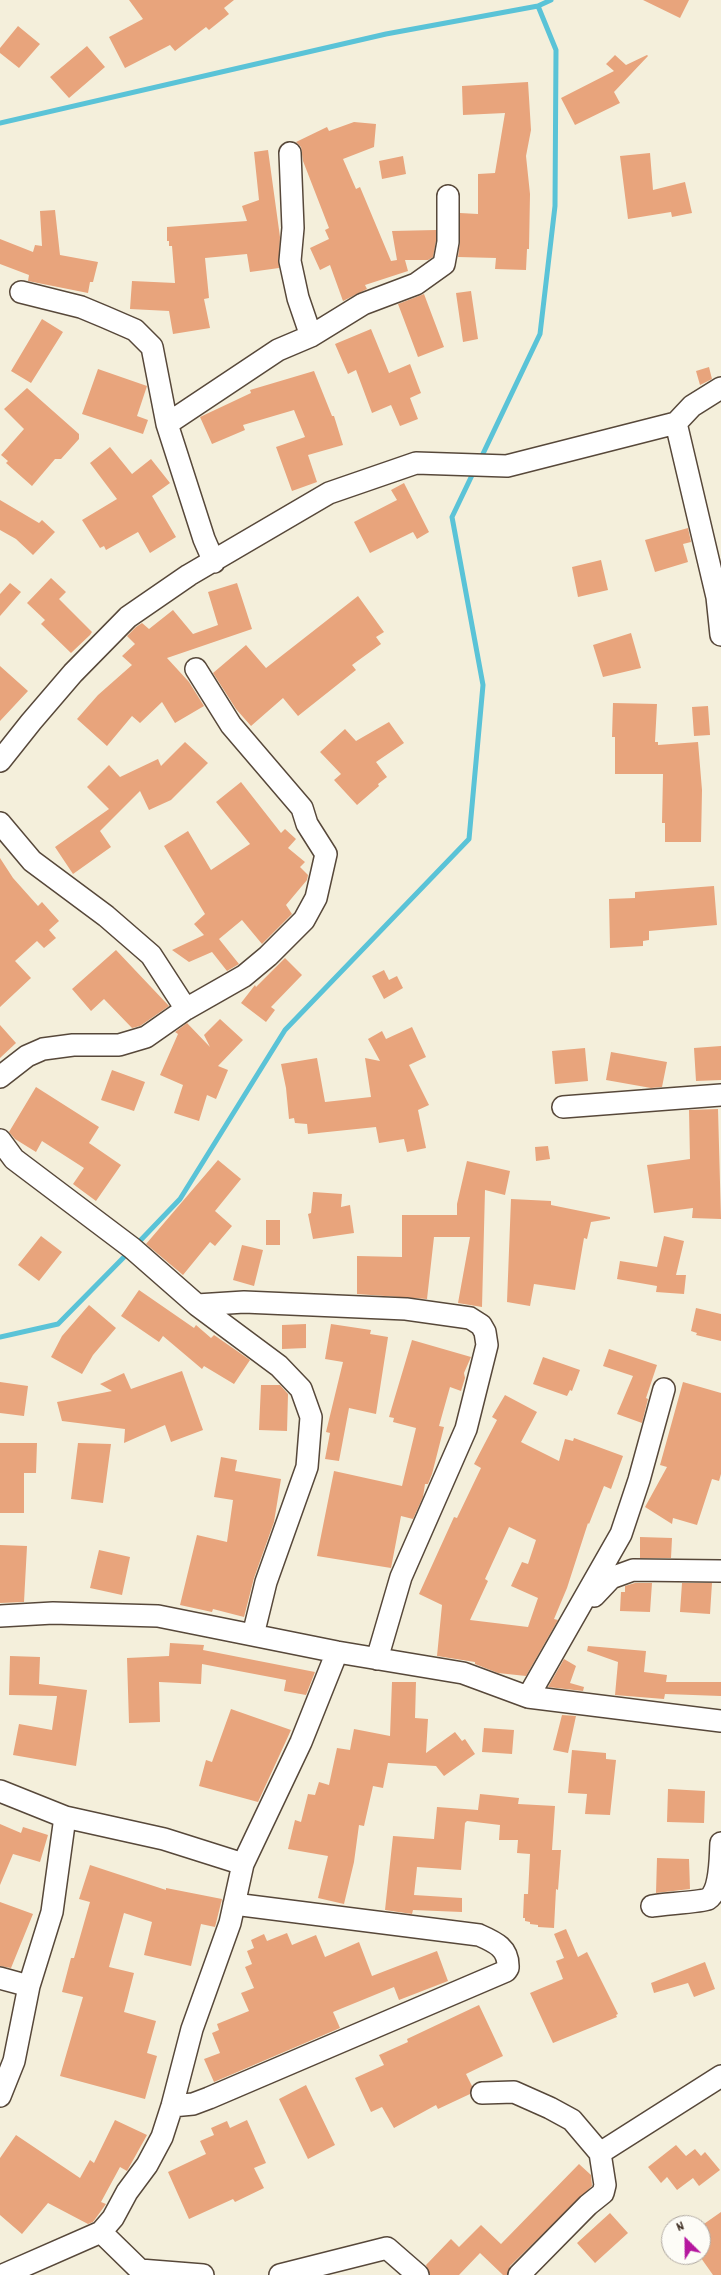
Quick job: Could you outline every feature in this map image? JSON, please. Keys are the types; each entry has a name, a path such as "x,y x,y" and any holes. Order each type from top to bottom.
{"street":[{"path":"290,152 293,228 290,261 298,298 311,336"},
{"path":"167,424 278,350 311,336 363,304 416,284 444,264 448,242 448,196"},
{"path":"21,292 81,307 135,330 152,347 167,424 204,539 214,562"},
{"path":"0,761 55,694 128,617 189,574 214,562 283,518 329,493 416,463 507,466 676,422 692,406 721,388"},
{"path":"676,422 716,597 721,635"},
{"path":"0,1077 26,1056 43,1049 73,1045 119,1045 146,1037 186,1009 244,976 268,956 304,920 316,898 326,854 307,824 302,808 231,725 196,670"},
{"path":"0,823 32,861 106,916 151,955 186,1009"},
{"path":"563,1107 721,1095"},
{"path":"0,1140 7,1165 132,1248 197,1305 279,1366 300,1389 311,1417 307,1467 266,1582 253,1635"},
{"path":"197,1305 244,1302 406,1309 470,1318 481,1325 485,1332 487,1345 466,1429 401,1577 377,1659"},
{"path":"528,1697 621,1534 639,1480 664,1389"},
{"path":"572,1620 611,1578 633,1570 721,1571"},
{"path":"0,1616 52,1613 158,1616 337,1652 463,1673 528,1697 721,1721"},
{"path":"3,2275 101,2232 113,2218 127,2192 147,2165 162,2137 172,2106 192,2029 230,1923 243,1864 301,1742 337,1652"},
{"path":"0,1791 65,1817 164,1838 243,1864"},
{"path":"0,2096 14,2061 29,1986 52,1912 65,1817"},
{"path":"652,1906 707,1899 715,1891 720,1876 721,1843"},
{"path":"172,2106 193,2104 209,2098 506,1971 508,1968 507,1956 503,1949 479,1935 234,1904"},
{"path":"0,1978 29,1986"},
{"path":"600,2153 721,2076"},
{"path":"482,2093 514,2092 550,2108 572,2120 600,2153 605,2185 603,2193 588,2205 518,2275"},
{"path":"101,2232 140,2270 204,2275"},
{"path":"280,2275 387,2248 418,2275"}],"building":[{"path":"129,0 234,0 224,8 229,14 209,30 206,27 175,51 170,45 125,68 109,37 143,19"},
{"path":"643,0 689,0 680,18"},
{"path":"18,26 40,44 19,68 0,53 0,48"},
{"path":"87,46 105,67 69,98 50,77"},
{"path":"615,55 626,65 648,56 614,92 620,103 575,125 561,98 614,71 606,64"},
{"path":"528,82 531,130 526,156 530,194 529,249 527,249 526,270 495,269 496,258 458,257 460,213 478,214 478,174 495,173 505,113 463,115 462,86"},
{"path":"354,122 376,124 374,147 343,159 356,189 360,187 391,261 397,260 392,231 436,230 436,241 433,257 428,260 405,260 408,271 365,285 367,289 343,301 330,265 320,270 310,248 329,239 325,230 329,228 303,161 301,147 296,142 327,127 329,131"},
{"path":"268,150 280,237 279,268 250,272 247,254 205,258 209,298 204,299 210,328 173,334 169,311 130,309 132,281 175,283 172,246 169,246 169,241 167,241 167,227 247,221 242,206 259,200 254,152"},
{"path":"650,153 653,190 685,182 692,213 672,217 671,212 628,219 620,156"},
{"path":"403,156 406,174 382,179 379,161"},
{"path":"55,210 60,255 98,262 88,293 28,281 29,275 0,264 0,239 33,252 35,245 42,246 40,211"},
{"path":"471,291 478,339 463,342 456,293"},
{"path":"424,294 444,347 418,357 398,304"},
{"path":"42,319 63,332 31,383 11,371"},
{"path":"371,329 389,373 410,364 421,393 410,398 418,419 400,426 391,405 372,413 356,370 348,374 335,344"},
{"path":"709,367 712,379 700,385 696,371"},
{"path":"98,369 147,386 137,416 148,420 143,434 82,414"},
{"path":"314,371 332,416 334,416 343,445 308,455 317,482 292,491 276,447 305,437 294,410 243,425 245,430 212,444 200,417 251,393 250,390"},
{"path":"27,388 79,434 79,439 61,459 55,459 32,486 6,463 8,461 1,455 24,429 4,409"},
{"path":"110,447 132,474 151,459 170,483 152,496 176,537 150,553 138,532 106,550 104,546 100,548 82,520 117,499 90,463"},
{"path":"404,483 429,532 417,539 413,532 370,553 354,522 397,500 391,490"},
{"path":"0,500 39,523 42,520 55,532 33,555 16,539 0,530"},
{"path":"688,528 691,542 683,544 688,562 655,572 645,540"},
{"path":"601,560 608,590 578,597 572,567"},
{"path":"51,578 66,592 59,599 92,632 71,653 41,624 45,620 27,603"},
{"path":"10,583 21,592 0,616 0,594"},
{"path":"237,583 252,629 167,658 189,682 204,706 175,723 162,702 140,723 132,716 107,746 77,719 98,695 132,665 122,656 135,644 127,636 136,627 142,623 149,629 173,610 193,634 218,625 208,592"},
{"path":"358,596 384,632 376,637 381,644 352,665 356,670 298,716 283,698 251,726 236,709 213,673 246,645 266,668"},
{"path":"631,633 641,668 603,677 593,645"},
{"path":"0,666 28,691 0,721"},
{"path":"613,703 657,704 655,742 658,742 658,745 698,742 702,790 701,842 665,842 665,823 662,823 663,774 615,774 615,737 612,737"},
{"path":"708,706 710,735 694,736 692,707"},
{"path":"389,722 404,743 376,762 387,777 357,805 334,780 341,774 320,752 345,729 356,741"},
{"path":"185,742 208,763 171,800 149,810 140,791 100,831 111,847 73,874 55,847 109,809 87,787 109,765 120,777 158,759 161,766"},
{"path":"241,782 281,833 285,829 296,839 288,848 305,862 300,867 308,875 307,880 286,905 292,914 262,944 242,920 219,939 239,964 227,971 212,952 189,962 172,950 204,935 194,924 205,914 164,846 188,831 211,870 250,844 216,802"},
{"path":"0,858 13,878 38,906 42,902 59,921 49,930 56,938 44,948 37,941 15,961 31,978 0,1007"},
{"path":"714,886 717,925 649,931 649,940 643,941 643,946 610,948 609,899 635,898 635,892"},
{"path":"116,950 169,1006 140,1026 132,1028 104,999 91,1011 72,989"},
{"path":"285,958 302,975 271,1007 275,1010 266,1022 241,1003 255,985 256,987"},
{"path":"384,970 389,980 397,976 403,988 384,999 372,976"},
{"path":"220,1019 243,1040 218,1066 228,1070 216,1099 207,1095 199,1121 174,1113 183,1085 160,1075 178,1034 175,1032 187,1023 210,1047 204,1035"},
{"path":"0,1025 16,1043 0,1058"},
{"path":"412,1027 426,1057 409,1065 429,1105 418,1110 426,1148 407,1152 404,1139 379,1143 376,1127 308,1134 307,1124 295,1123 294,1118 289,1119 281,1064 317,1058 325,1102 371,1097 365,1058 380,1061 368,1039 382,1031 386,1039"},
{"path":"721,1046 721,1080 696,1081 694,1048"},
{"path":"585,1048 588,1081 555,1084 552,1051"},
{"path":"611,1052 667,1062 662,1087 651,1088 606,1080"},
{"path":"112,1070 145,1082 134,1111 101,1100"},
{"path":"36,1087 99,1127 89,1143 121,1165 96,1201 73,1184 84,1168 42,1141 36,1152 15,1139 9,1132"},
{"path":"718,1109 721,1219 692,1218 693,1208 654,1213 647,1165 690,1159 689,1110"},
{"path":"548,1146 550,1159 536,1161 535,1147"},
{"path":"218,1160 241,1179 215,1211 232,1226 215,1246 210,1242 183,1275 146,1244"},
{"path":"467,1161 510,1171 505,1195 485,1190 482,1307 458,1303 470,1237 434,1237 427,1299 357,1294 357,1256 402,1257 402,1215 457,1215 457,1204"},
{"path":"313,1192 342,1194 341,1207 350,1205 354,1233 313,1239 308,1214 311,1213"},
{"path":"511,1199 551,1201 551,1205 610,1217 610,1219 591,1222 587,1239 584,1238 575,1290 534,1284 530,1306 507,1302"},
{"path":"266,1220 280,1220 280,1245 266,1245"},
{"path":"41,1236 62,1252 39,1281 18,1265"},
{"path":"664,1236 684,1241 676,1275 686,1275 684,1294 656,1292 657,1286 617,1279 620,1261 657,1267"},
{"path":"242,1245 263,1250 254,1286 233,1280"},
{"path":"139,1290 194,1328 196,1325 211,1338 214,1335 250,1360 234,1384 204,1366 202,1369 163,1336 159,1342 121,1316"},
{"path":"89,1305 116,1328 93,1355 82,1374 51,1357 62,1336"},
{"path":"696,1308 721,1314 721,1341 696,1335 697,1333 691,1331"},
{"path":"306,1324 306,1348 282,1349 282,1325"},
{"path":"331,1324 371,1330 370,1334 388,1337 376,1414 349,1408 339,1461 325,1459 330,1433 326,1432 343,1362 325,1359"},
{"path":"412,1340 471,1357 464,1373 465,1378 461,1391 450,1387 439,1426 444,1427 432,1474 428,1484 425,1484 423,1497 413,1519 401,1516 391,1568 317,1556 334,1471 402,1486 416,1428 393,1422 394,1418 389,1417"},
{"path":"609,1349 657,1365 646,1398 648,1399 642,1423 617,1414 633,1376 603,1366"},
{"path":"543,1357 580,1370 572,1391 570,1390 567,1396 533,1384"},
{"path":"182,1371 203,1430 171,1442 165,1425 124,1443 125,1429 62,1421 57,1402 112,1391 100,1384 124,1373 131,1389"},
{"path":"0,1382 28,1386 24,1416 0,1413"},
{"path":"683,1382 721,1393 721,1474 719,1481 712,1479 697,1525 673,1518 672,1524 645,1507 667,1467 660,1465"},
{"path":"261,1385 280,1385 288,1394 287,1431 259,1430"},
{"path":"505,1395 537,1412 521,1442 559,1461 565,1439 573,1441 574,1438 623,1456 611,1489 604,1486 588,1523 567,1588 554,1619 558,1620 526,1676 498,1673 475,1664 475,1662 437,1656 442,1605 419,1594 454,1517 457,1518 481,1468 474,1464 497,1420 492,1417","holes":["509,1527 536,1540 528,1564 522,1562 511,1586 538,1598 528,1627 470,1620 488,1581 485,1579"]},
{"path":"0,1443 37,1443 36,1473 24,1473 24,1513 0,1513"},
{"path":"78,1443 111,1444 103,1503 71,1499"},
{"path":"221,1457 237,1460 235,1471 281,1479 274,1522 254,1578 244,1617 213,1609 212,1612 180,1605 197,1535 227,1542 233,1500 214,1497"},
{"path":"640,1537 672,1538 671,1558 640,1558"},
{"path":"0,1545 27,1546 24,1602 0,1603"},
{"path":"99,1550 130,1557 122,1595 90,1588"},
{"path":"635,1583 652,1583 650,1612 620,1611 621,1592 625,1592 625,1586"},
{"path":"682,1583 712,1583 710,1614 680,1612"},
{"path":"170,1643 204,1645 203,1650 315,1672 306,1695 284,1691 286,1680 202,1664 201,1684 159,1682 160,1722 129,1723 127,1658 169,1656"},
{"path":"588,1646 646,1651 644,1672 667,1675 666,1682 721,1682 721,1696 665,1694 664,1699 615,1695 618,1662 587,1651"},
{"path":"10,1656 40,1657 39,1684 87,1690 76,1766 13,1755 19,1724 52,1730 57,1696 9,1695"},
{"path":"564,1659 576,1666 570,1683 584,1687 583,1691 548,1687"},
{"path":"392,1682 416,1682 415,1718 428,1719 426,1753 455,1732 462,1741 465,1739 475,1754 444,1776 436,1766 388,1763 383,1788 373,1786 364,1826 359,1825 354,1862 344,1904 318,1898 328,1856 288,1849 295,1820 301,1822 308,1794 315,1795 319,1782 329,1785 337,1748 350,1750 354,1729 390,1736"},
{"path":"231,1709 291,1730 258,1802 199,1786 206,1760 212,1762"},
{"path":"562,1715 576,1716 568,1753 553,1750"},
{"path":"484,1728 514,1730 512,1754 482,1752"},
{"path":"572,1750 606,1753 606,1759 616,1760 610,1815 585,1814 587,1794 568,1793"},
{"path":"668,1789 705,1791 704,1823 667,1822"},
{"path":"480,1794 519,1798 518,1804 555,1806 552,1850 561,1850 554,1928 538,1927 538,1925 530,1924 530,1922 525,1921 525,1918 523,1918 524,1894 528,1894 530,1854 517,1853 518,1840 499,1840 500,1825 467,1821 465,1823 461,1870 417,1867 414,1895 462,1898 462,1912 413,1910 412,1914 385,1910 393,1836 434,1839 437,1807 478,1810"},
{"path":"0,1824 21,1833 23,1827 48,1835 40,1862 13,1854 0,1885"},
{"path":"657,1858 689,1859 690,1889 656,1893"},
{"path":"90,1865 166,1890 166,1888 222,1899 215,1927 201,1924 191,1966 144,1955 152,1922 124,1913 109,1967 134,1973 124,2012 156,2021 147,2053 157,2056 145,2099 60,2076 83,1997 62,1992 71,1958 74,1958 90,1902 79,1899"},
{"path":"0,1902 33,1914 11,1968 0,1966"},
{"path":"566,1929 578,1957 587,1952 618,2014 616,2015 617,2017 553,2043 530,1993 563,1979 556,1961 564,1958 554,1934"},
{"path":"287,1933 292,1945 316,1935 325,1957 359,1942 372,1976 437,1951 448,1981 399,2000 394,1987 333,2012 340,2028 214,2082 204,2059 220,2053 212,2033 219,2030 217,2024 249,2011 241,1993 254,1988 245,1967 252,1964 247,1951 254,1948 251,1940 264,1934 267,1941"},
{"path":"705,1962 715,1989 694,1997 688,1983 654,1993 651,1983"},
{"path":"479,2005 503,2056 466,2074 472,2086 470,2094 438,2109 436,2105 394,2128 382,2107 371,2112 355,2078 384,2065 379,2055 408,2042 407,2039"},
{"path":"306,2085 335,2145 308,2159 279,2099"},
{"path":"115,2120 147,2135 127,2171 120,2167 101,2202 106,2204 93,2222 88,2224 48,2203 22,2234 0,2215 0,2158 16,2135 80,2178 90,2160 94,2163"},
{"path":"247,2120 266,2163 254,2168 264,2188 235,2202 233,2199 189,2219 168,2172 206,2154 200,2141 214,2135 211,2128 227,2121 230,2128"},
{"path":"676,2145 686,2156 695,2149 701,2156 705,2152 720,2170 699,2186 693,2178 677,2190 667,2177 661,2183 648,2167"},
{"path":"579,2164 591,2175 592,2186 510,2266 507,2275 503,2275 480,2253 459,2275 430,2275 426,2265 451,2239 459,2247 481,2225 501,2244"},
{"path":"721,2212 721,2275 713,2275 706,2265 711,2265 711,2219"},
{"path":"610,2213 628,2233 595,2263 577,2243"}],"waterway":[{"path":"0,123 386,34 538,6 551,0"},
{"path":"480,460 540,334 555,206 556,50 538,6"},
{"path":"136,1245 180,1199 285,1030 469,839 483,685 452,517 475,469"},
{"path":"0,1337 58,1324 128,1253"}]}
